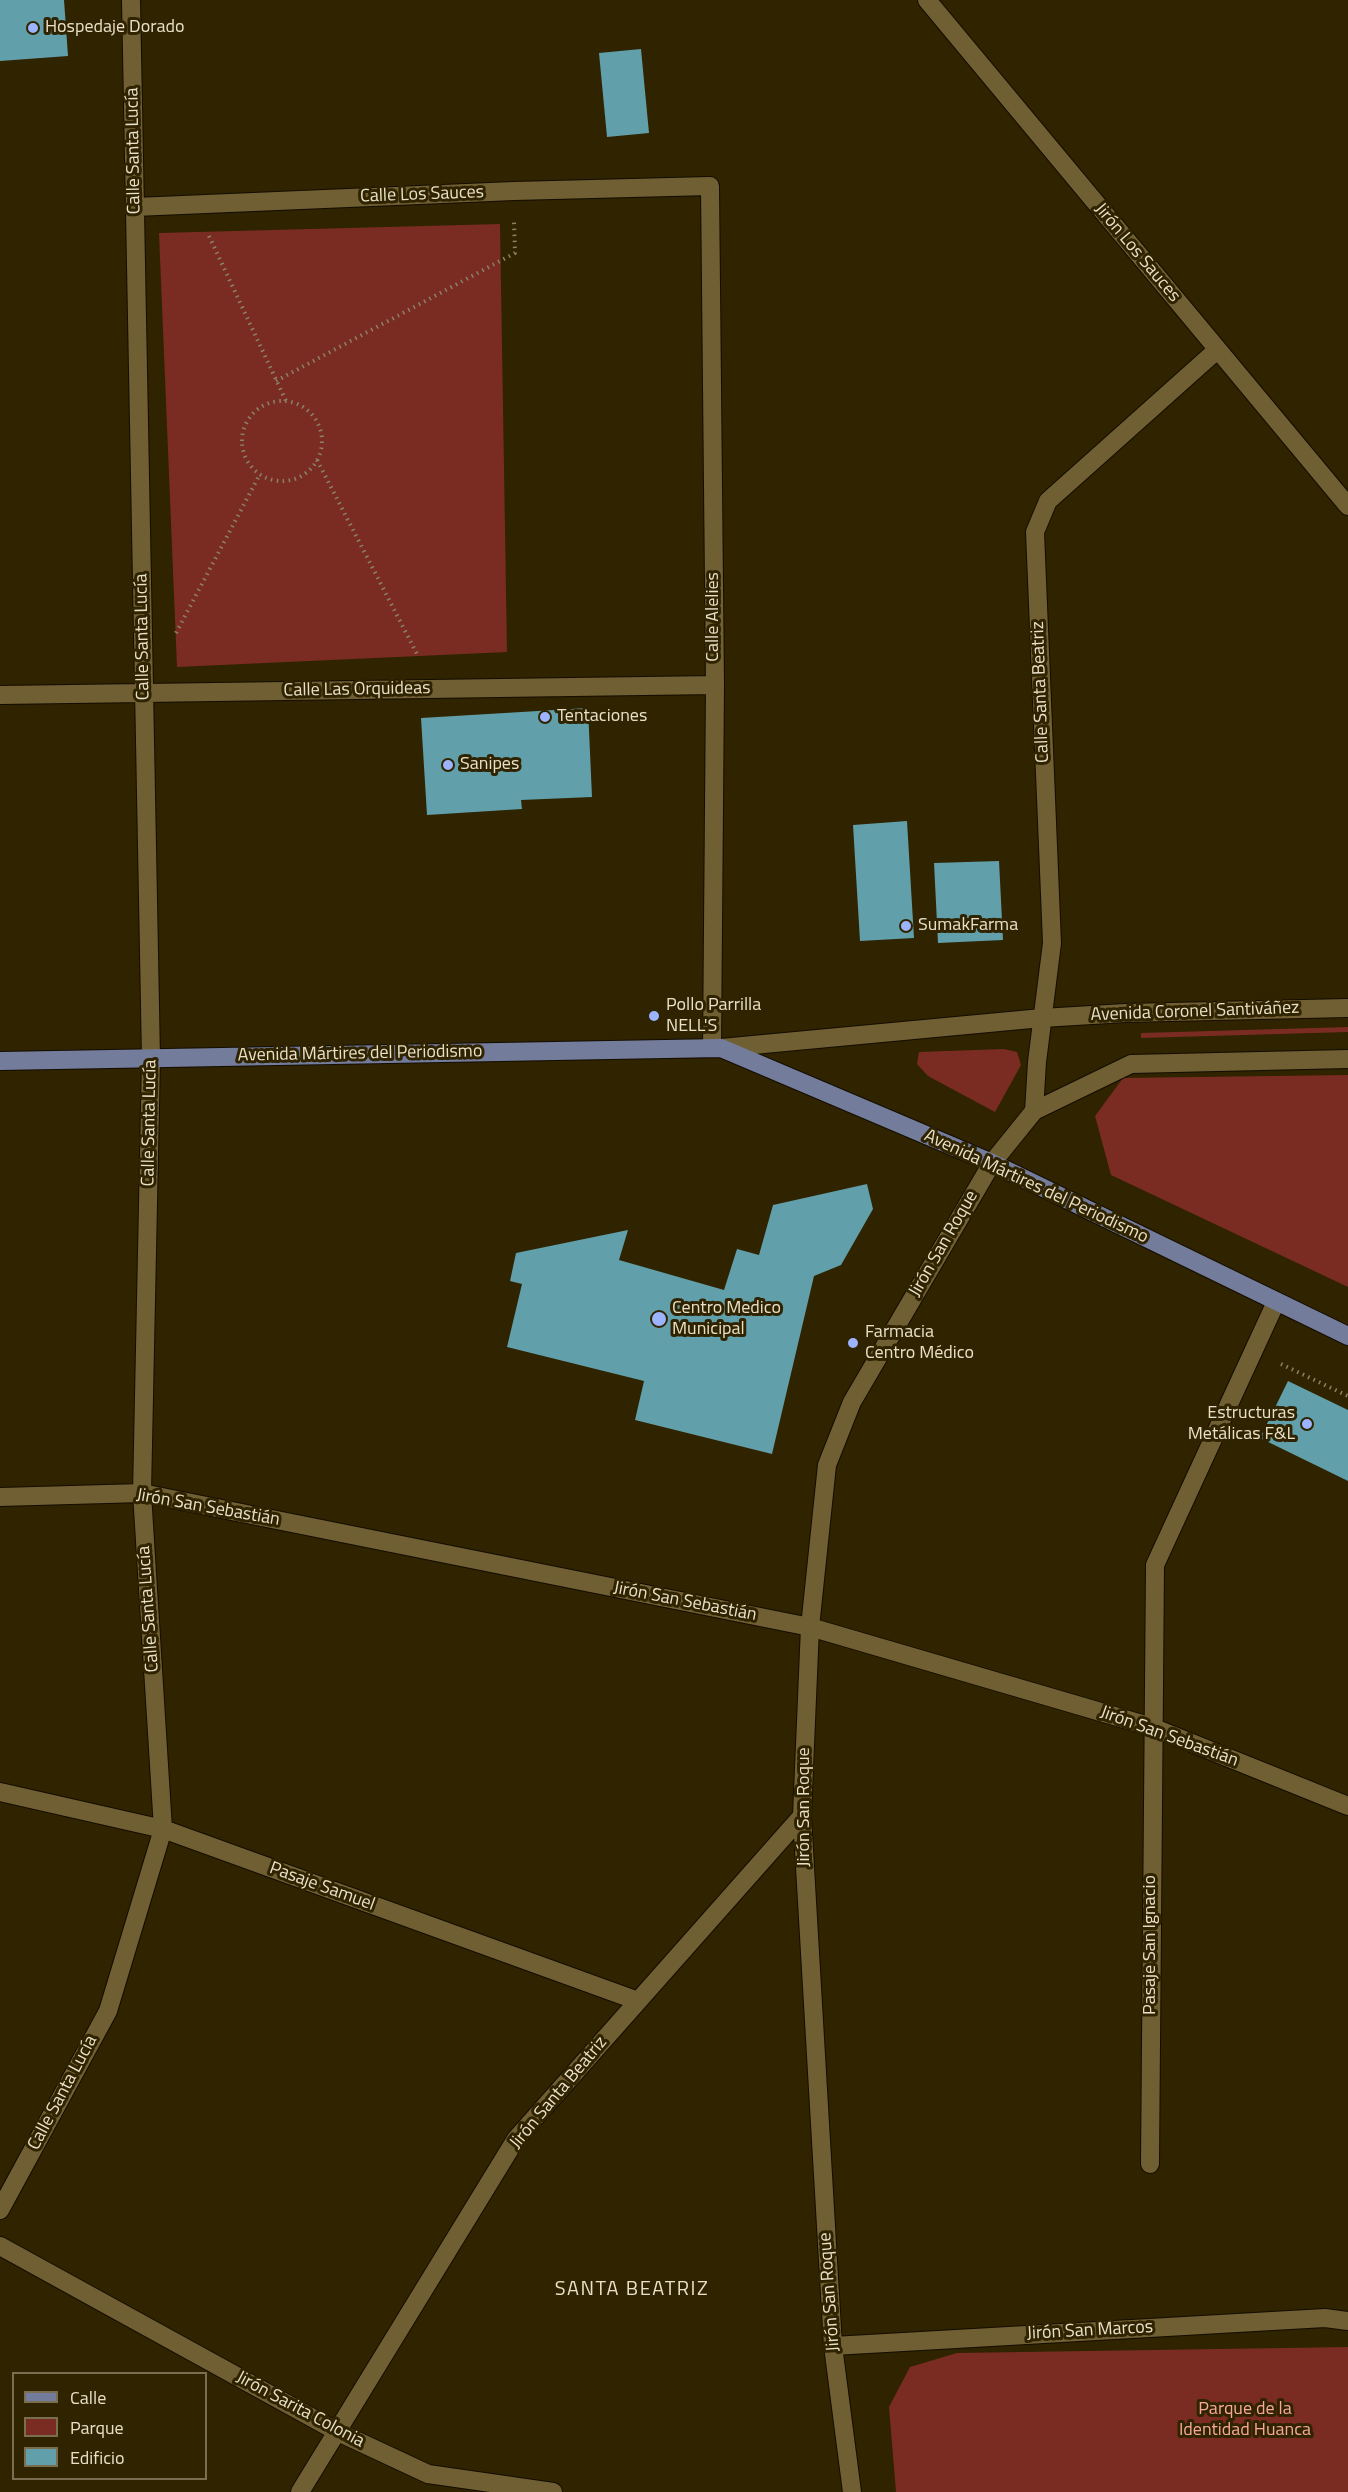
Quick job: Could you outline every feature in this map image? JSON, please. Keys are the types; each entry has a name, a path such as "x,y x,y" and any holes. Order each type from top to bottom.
{"main road":[{"name":"Avenida Mártires del Periodismo","path":"0,1061 716,1048 992,1163 1348,1336"}],"street":[{"name":"Calle Santa Lucía","path":"0,2210 108,2011 163,1829 142,1493 151,1058 130,0"},
{"name":"Jirón Los Sauces","path":"927,0 1348,506"},
{"name":"Calle Los Sauces","path":"135,207 514,191 710,186"},
{"name":"Calle Alelies","path":"710,186 716,1048"},
{"name":"Calle Santa Beatriz","path":"1034,1111 1042,1018 1052,943 1035,532 1048,501 1217,350"},
{"name":"Calle Las Orquideas","path":"0,695 715,685"},
{"name":"Avenida Coronel Santiváñez","path":"1042,1018 1125,1013 1348,1008"},
{"name":"Avenida Mártires del Periodismo","path":"716,1048 1042,1018"},
{"path":"992,1163 1034,1111 1131,1064 1348,1059"},
{"name":"Jirón San Roque","path":"852,2492 833,2346 802,1816 810,1627 827,1465 852,1402 992,1163"},
{"name":"Pasaje San Ignacio","path":"1150,2164 1155,1565 1276,1302"},
{"name":"Jirón San Sebastián","path":"0,1497 142,1493 810,1627 1152,1727 1348,1806"},
{"name":"Pasaje Samuel","path":"0,1792 163,1829 638,2001"},
{"name":"Jirón Santa Beatriz","path":"300,2492 516,2139 802,1816"},
{"name":"Jirón Sarita Colonia","path":"0,2246 338,2432 428,2474 490,2488 554,2492"},
{"name":"Jirón San Marcos","path":"833,2346 1325,2318 1348,2321"}],"path":[{"path":"195,205 286,401"},
{"path":"276,381 515,253"},
{"path":"286,401 298,404 317,422 321,441 317,460 308,471 297,478 285,481 272,480 260,474 250,465 244,453 242,440 244,427 251,415 260,407 272,402 286,401"},
{"path":"317,460 435,689"},
{"path":"172,641 260,474"},
{"path":"1254,1351 1348,1396"}],"green space":[{"path":"500,224 507,652 177,667 159,233"},
{"path":"1348,1027 1348,1032 1141,1038 1141,1033"},
{"path":"1004,1049 1017,1052 1021,1065 995,1112 928,1076 917,1064 919,1052"},
{"path":"1348,1075 1348,1287 1111,1175 1095,1116 1123,1078"},
{"name":"Parque de la Identidad Huanca","path":"1348,2347 1348,2492 896,2492 889,2407 910,2367 957,2353"}],"building":[{"name":"Hospedaje Dorado","path":"0,0 64,0 68,56 0,61"},
{"path":"641,49 649,133 607,137 599,53"},
{"path":"588,708 592,797 521,800 522,809 427,815 421,718"},
{"path":"907,821 914,938 860,941 853,825"},
{"path":"999,861 1003,940 938,943 934,863"},
{"name":"Centro Medico Municipal","path":"867,1184 873,1209 841,1265 814,1276 772,1454 635,1420 644,1381 507,1347 522,1284 510,1281 516,1253 628,1230 619,1260 724,1290 737,1249 759,1255 773,1205"},
{"name":"Estructuras Metálicas F&L","path":"1288,1381 1348,1410 1348,1481 1260,1438"}],"place":[{"name":"Hospedaje Dorado","path":"33,28"},
{"name":"Tentaciones","path":"545,717"},
{"name":"Sanipes","path":"448,765"},
{"name":"SumakFarma","path":"906,926"},
{"name":"Pollo Parrilla NELL'S","path":"654,1016"},
{"name":"Centro Medico Municipal","path":"659,1319"},
{"name":"Farmacia Centro Médico","path":"853,1343"},
{"name":"Estructuras Metálicas F&L","path":"1307,1424"}],"district":[{"name":"SANTA BEATRIZ","path":"632,2290"}]}
